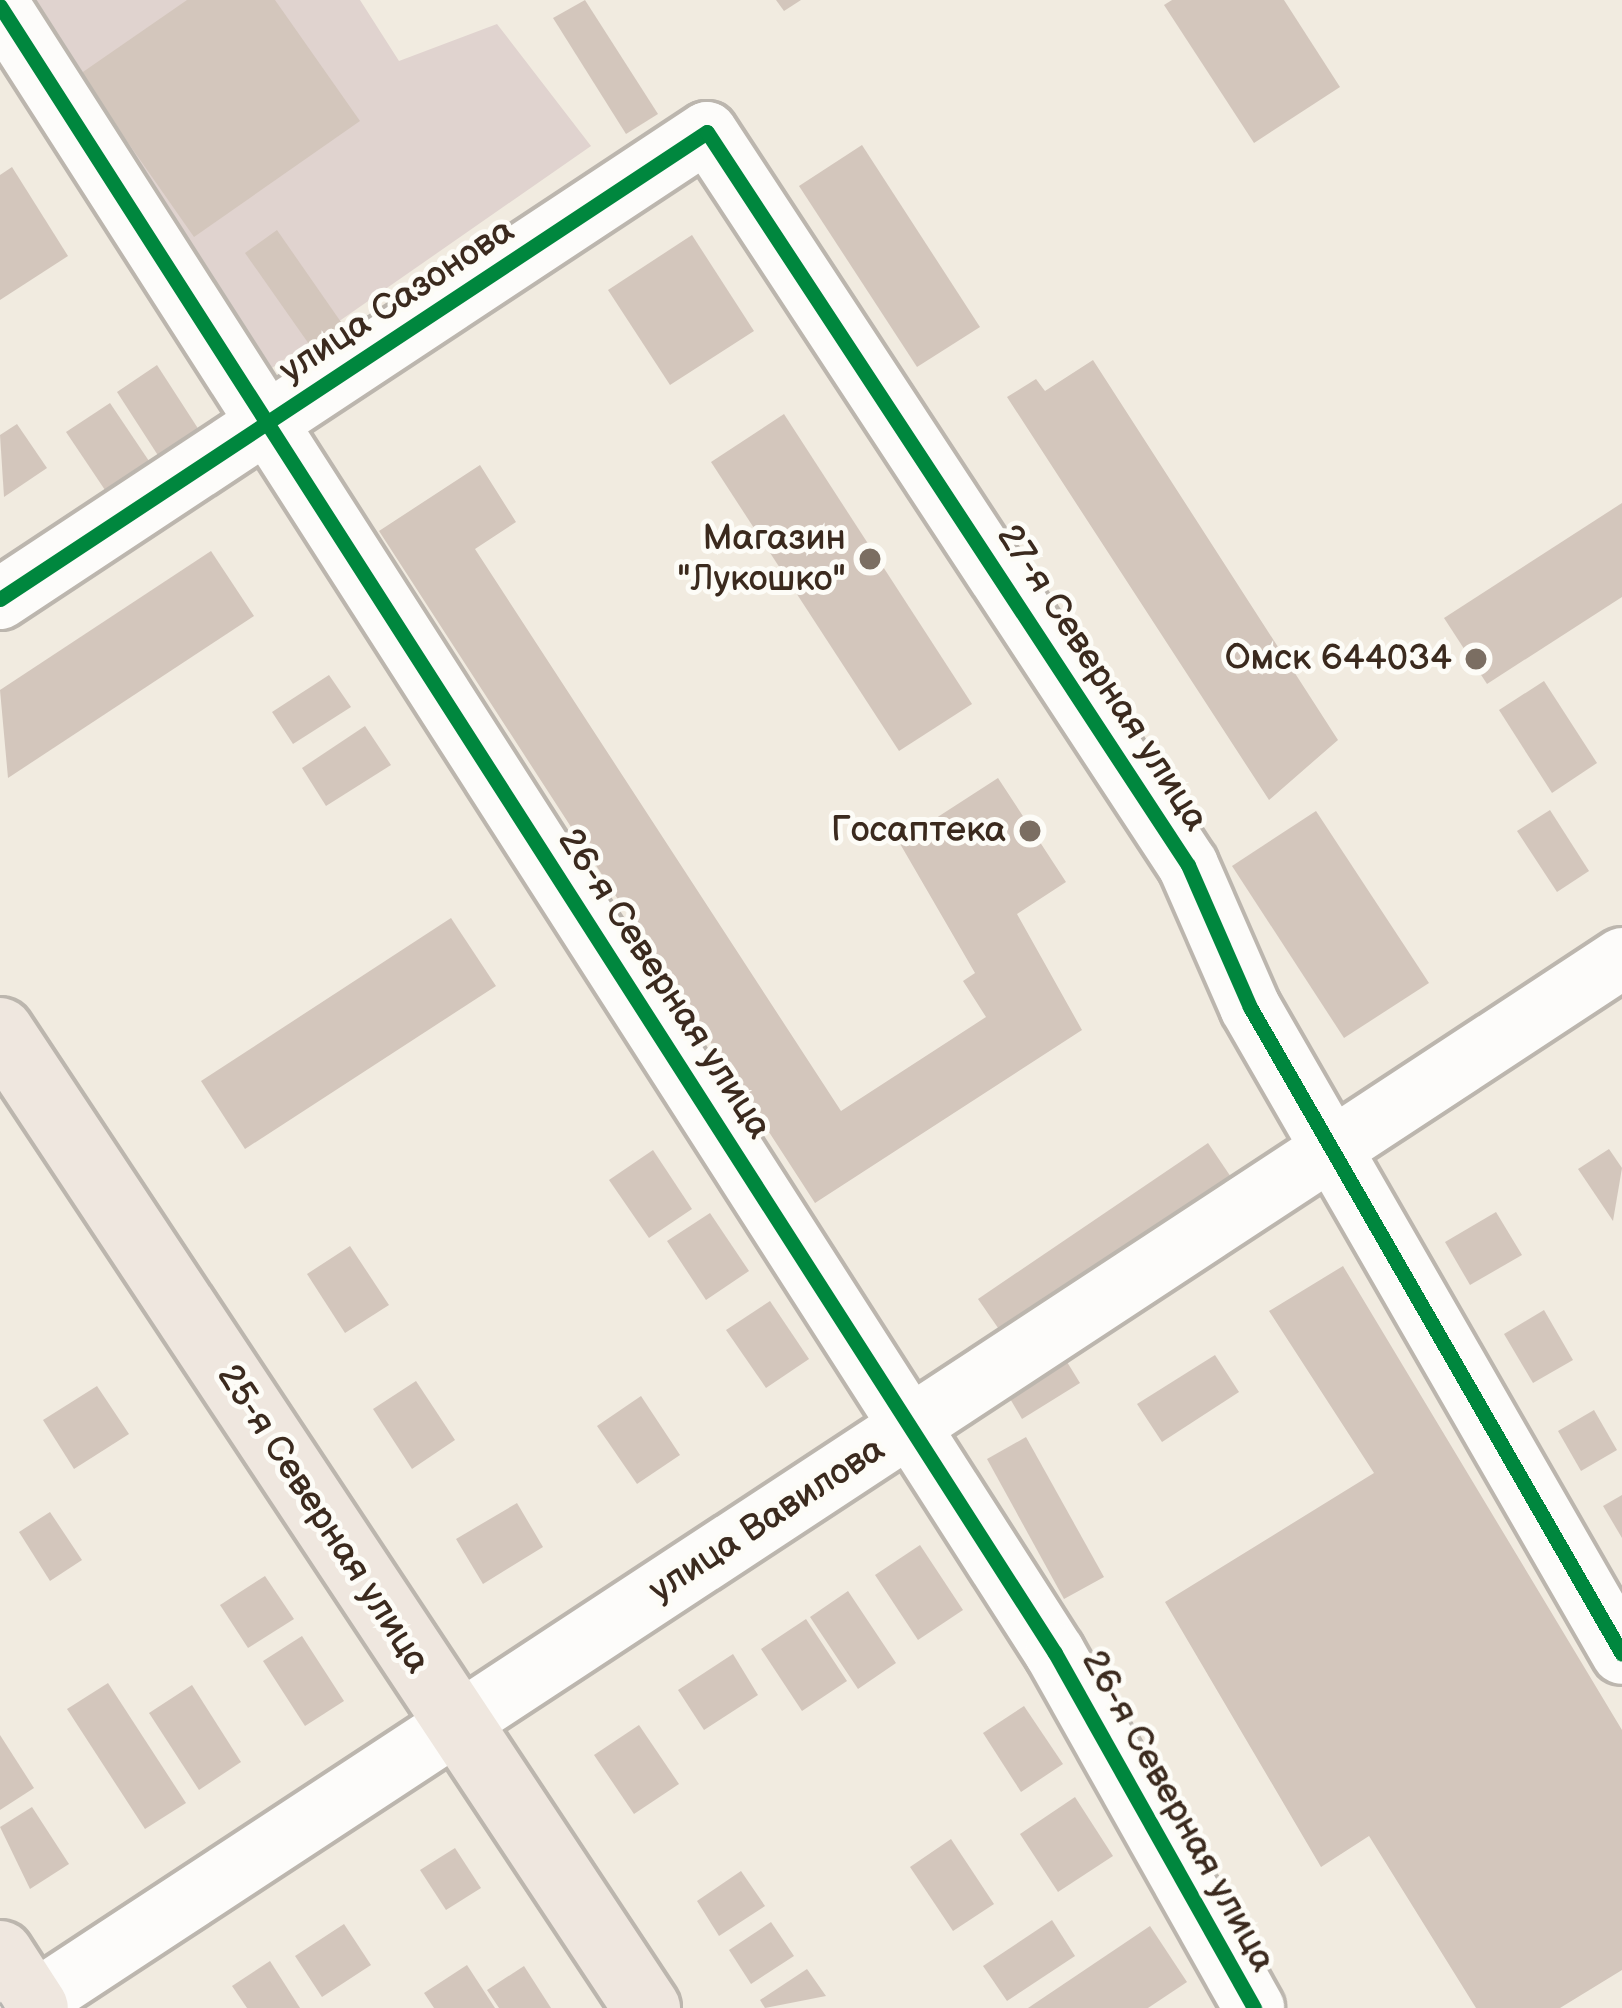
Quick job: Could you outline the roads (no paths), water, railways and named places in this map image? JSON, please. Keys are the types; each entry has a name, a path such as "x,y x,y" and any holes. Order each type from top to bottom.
{"main road":[{"name":"25-я Северная улица","path":"0,1031 646,2008"}],"street":[{"name":"26-я Северная улица","path":"0,6 911,1425 1254,2008"},
{"name":"улица Сазонова","path":"0,599 707,132"},
{"name":"27-я Северная улица","path":"707,132 1187,865 1250,1007 1622,1654"},
{"name":"улица Вавилова","path":"22,1988 457,1722 1622,958"}],"tram line":[{"path":"0,2003 3,2008"}],"place":[{"name":"Магазин \"Лукошко\"","path":"870,559"},
{"name":"Омск 644034","path":"1476,659"},
{"name":"Госаптека","path":"1030,831"}]}
